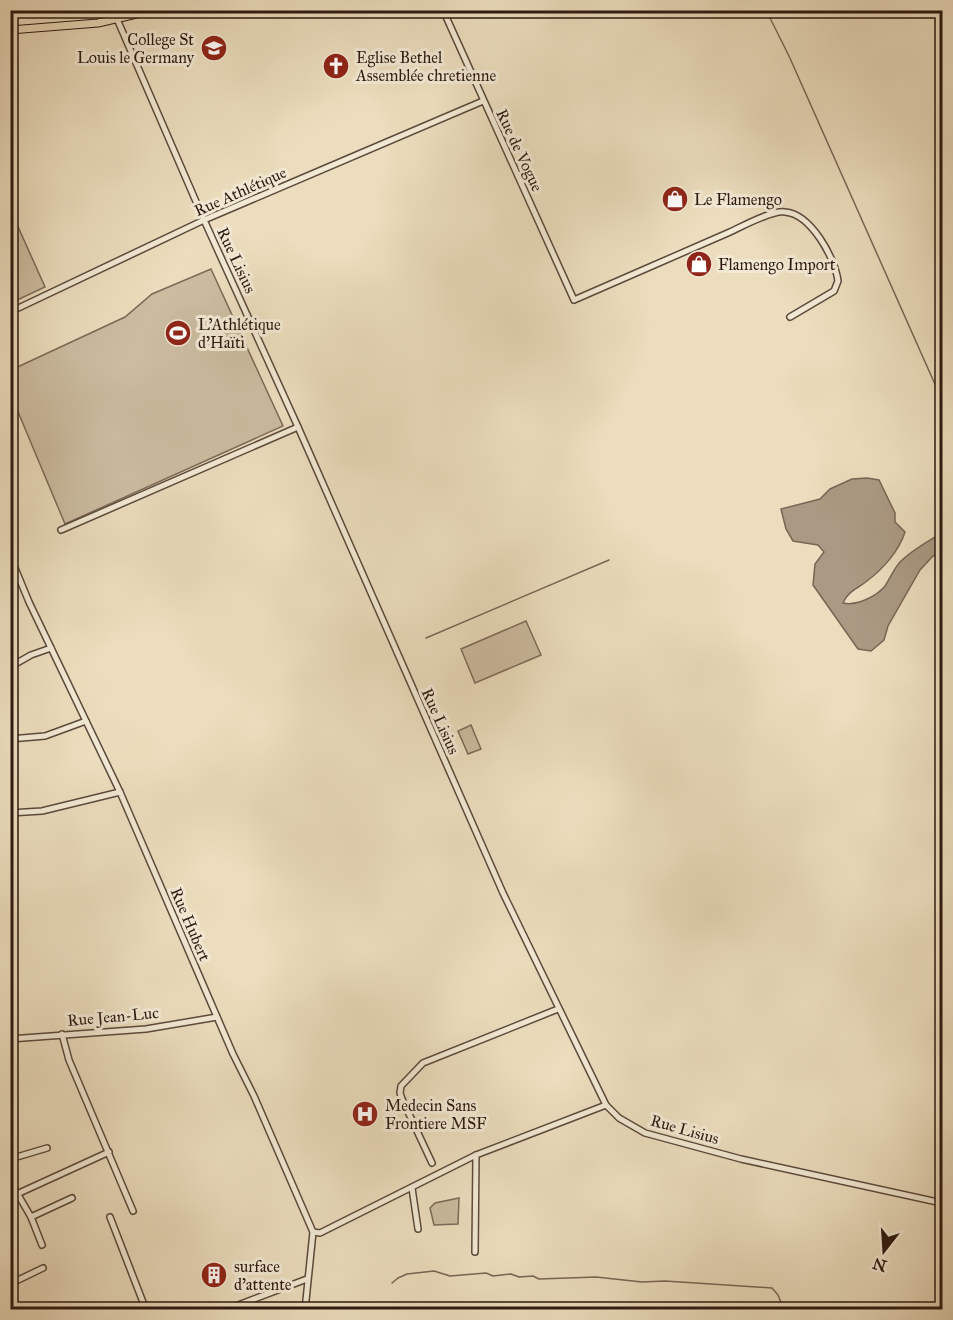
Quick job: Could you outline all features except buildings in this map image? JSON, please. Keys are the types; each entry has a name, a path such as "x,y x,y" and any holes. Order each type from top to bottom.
{"main road":[{"path":"10,30 116,20 154,10"}],"street":[{"name":"Rue de Vogue","path":"443,10 574,300 751,223 778,212 786,212 805,220 819,238 832,259 838,281 834,291 790,316"},
{"name":"Rue Lisius","path":"116,20 503,893 606,1105 619,1118 645,1133 741,1158 942,1203"},
{"name":"Rue Athlétique","path":"10,312 204,220 483,101"},
{"path":"61,530 298,427"},
{"name":"Rue Hubert","path":"11,558 29,602 120,792 313,1232"},
{"path":"10,668 31,655 51,648"},
{"path":"10,739 45,736 86,721"},
{"path":"10,813 42,811 120,792"},
{"path":"432,1163 402,1100 400,1090 403,1083 423,1063 558,1009"},
{"name":"Rue Jean-Luc","path":"10,1038 146,1029 217,1017"},
{"path":"62,1034 69,1060 133,1211"},
{"path":"305,1310 313,1232 320,1233 476,1155 606,1105"},
{"path":"10,1159 47,1148"},
{"path":"17,1194 109,1152"},
{"path":"475,1252 476,1155"},
{"path":"10,1181 31,1217 42,1245"},
{"path":"412,1188 418,1229"},
{"path":"31,1217 72,1197"},
{"path":"110,1217 146,1310"},
{"path":"10,1284 43,1268"},
{"path":"225,1310 307,1279"},
{"path":"686,1310 736,1306"}],"shaded area":[{"path":"11,211 45,287 10,303"},
{"path":"211,269 283,426 65,524 11,395 11,370 125,317 152,294"},
{"path":"852,479 879,480 895,513 895,522 905,532 895,553 873,576 850,593 843,603 860,602 876,594 885,586 900,562 920,546 942,533 942,554 933,556 920,570 888,626 884,640 871,651 858,649 813,585 815,564 824,552 818,545 793,541 786,529 781,509 820,499 830,489"},
{"path":"526,621 541,655 475,683 461,649"},
{"path":"471,725 481,749 468,754 458,731"},
{"path":"459,1198 458,1224 434,1225 430,1208 435,1203"}],"waterway":[{"path":"766,10 789,56 942,400"},
{"path":"426,638 609,560"},
{"path":"392,1283 407,1274 434,1271 450,1276 486,1273 493,1276 511,1274 519,1277 533,1276 539,1279 596,1277 642,1282 665,1281 772,1288 782,1305 789,1310"}],"place":[{"name":"College St Louis le Germany","path":"214,48"},
{"name":"Eglise Bethel Assemblée chretienne","path":"336,66"},
{"name":"Le Flamengo","path":"675,199"},
{"name":"Flamengo Import","path":"699,264"},
{"name":"L'Athlétique d'Haïti","path":"178,333"},
{"name":"Medecin Sans Frontiere MSF","path":"365,1114"},
{"name":"surface d'attente","path":"214,1275"}]}
